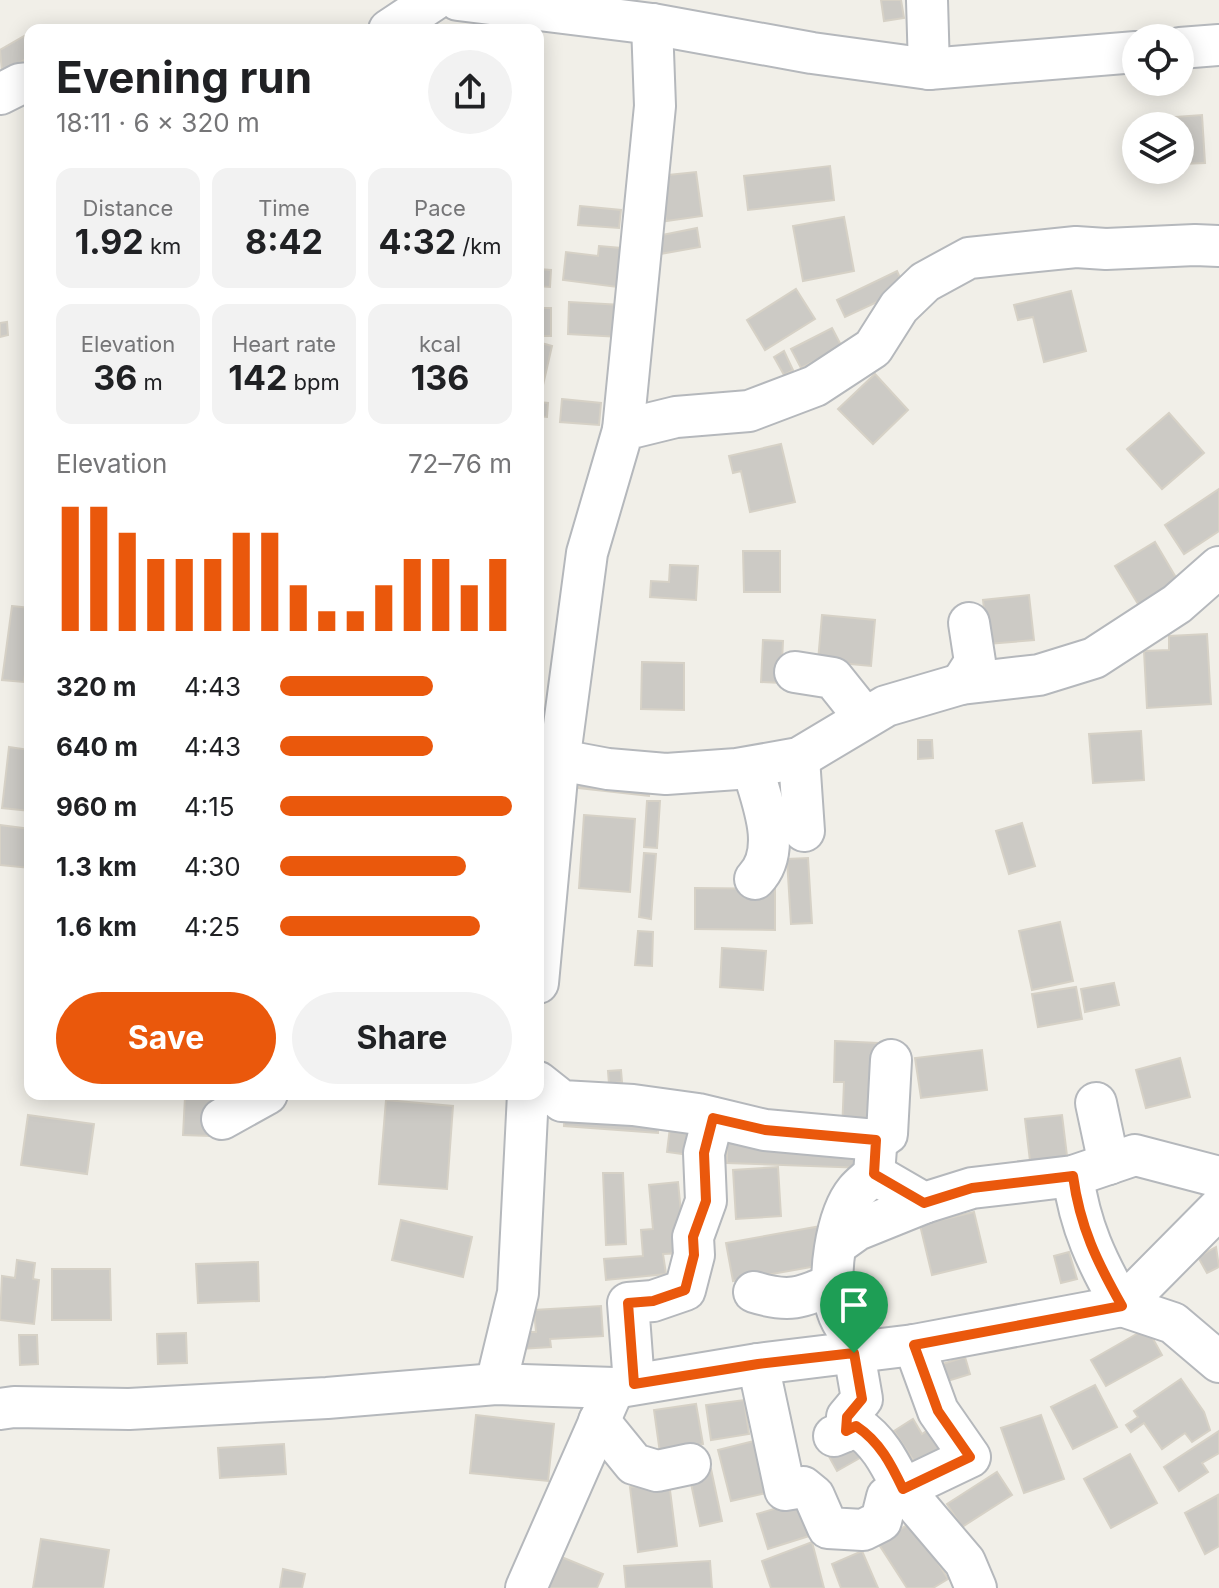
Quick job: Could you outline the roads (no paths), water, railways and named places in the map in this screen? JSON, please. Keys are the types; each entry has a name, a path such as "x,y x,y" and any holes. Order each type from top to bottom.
{"street":[{"path":"398,24 434,0"},
{"path":"458,0 652,24 812,53 929,69 1122,53"},
{"path":"927,0 929,69"},
{"path":"544,858 553,748 587,553 623,430 655,106 652,24"},
{"path":"1194,47 1219,45"},
{"path":"0,94 24,84"},
{"path":"623,430 676,417 749,411 815,386 873,348 899,307 925,282 969,258 1076,247 1219,246"},
{"path":"553,748 608,769 666,774 752,767 799,758 886,706 961,684 1039,675 1094,658 1177,604 1219,567"},
{"path":"961,684 975,662 969,623"},
{"path":"795,672 833,678 865,718"},
{"path":"799,758 804,831"},
{"path":"752,767 769,826 765,869 755,879"},
{"path":"891,1060 887,1134 840,1225 835,1264 836,1309 860,1352 862,1399 847,1417 840,1433 856,1426 885,1453 903,1489 965,1562 976,1588"},
{"path":"544,1087 562,1101 633,1105 713,1118 875,1157 924,1203"},
{"path":"222,1119 258,1100"},
{"path":"496,1384 518,1293 528,1100"},
{"path":"1096,1103 1091,1170 1078,1211 1096,1260 1122,1306"},
{"path":"526,1588 616,1398 628,1303 653,1301 685,1290 694,1255 693,1237 706,1201 704,1153 713,1118"},
{"path":"754,1292 776,1299 801,1298 835,1264 857,1230 972,1188 1091,1170 1135,1155 1219,1177"},
{"path":"1122,1306 1219,1208"},
{"path":"0,1409 129,1409 327,1398 496,1384 616,1398 758,1364 914,1345 1122,1306 1173,1323 1219,1362"},
{"path":"758,1364 785,1490 803,1487 814,1496 828,1528 863,1530 881,1521 887,1497 970,1457 938,1411 914,1345"},
{"path":"616,1398 634,1464 657,1471 690,1464"}]}
